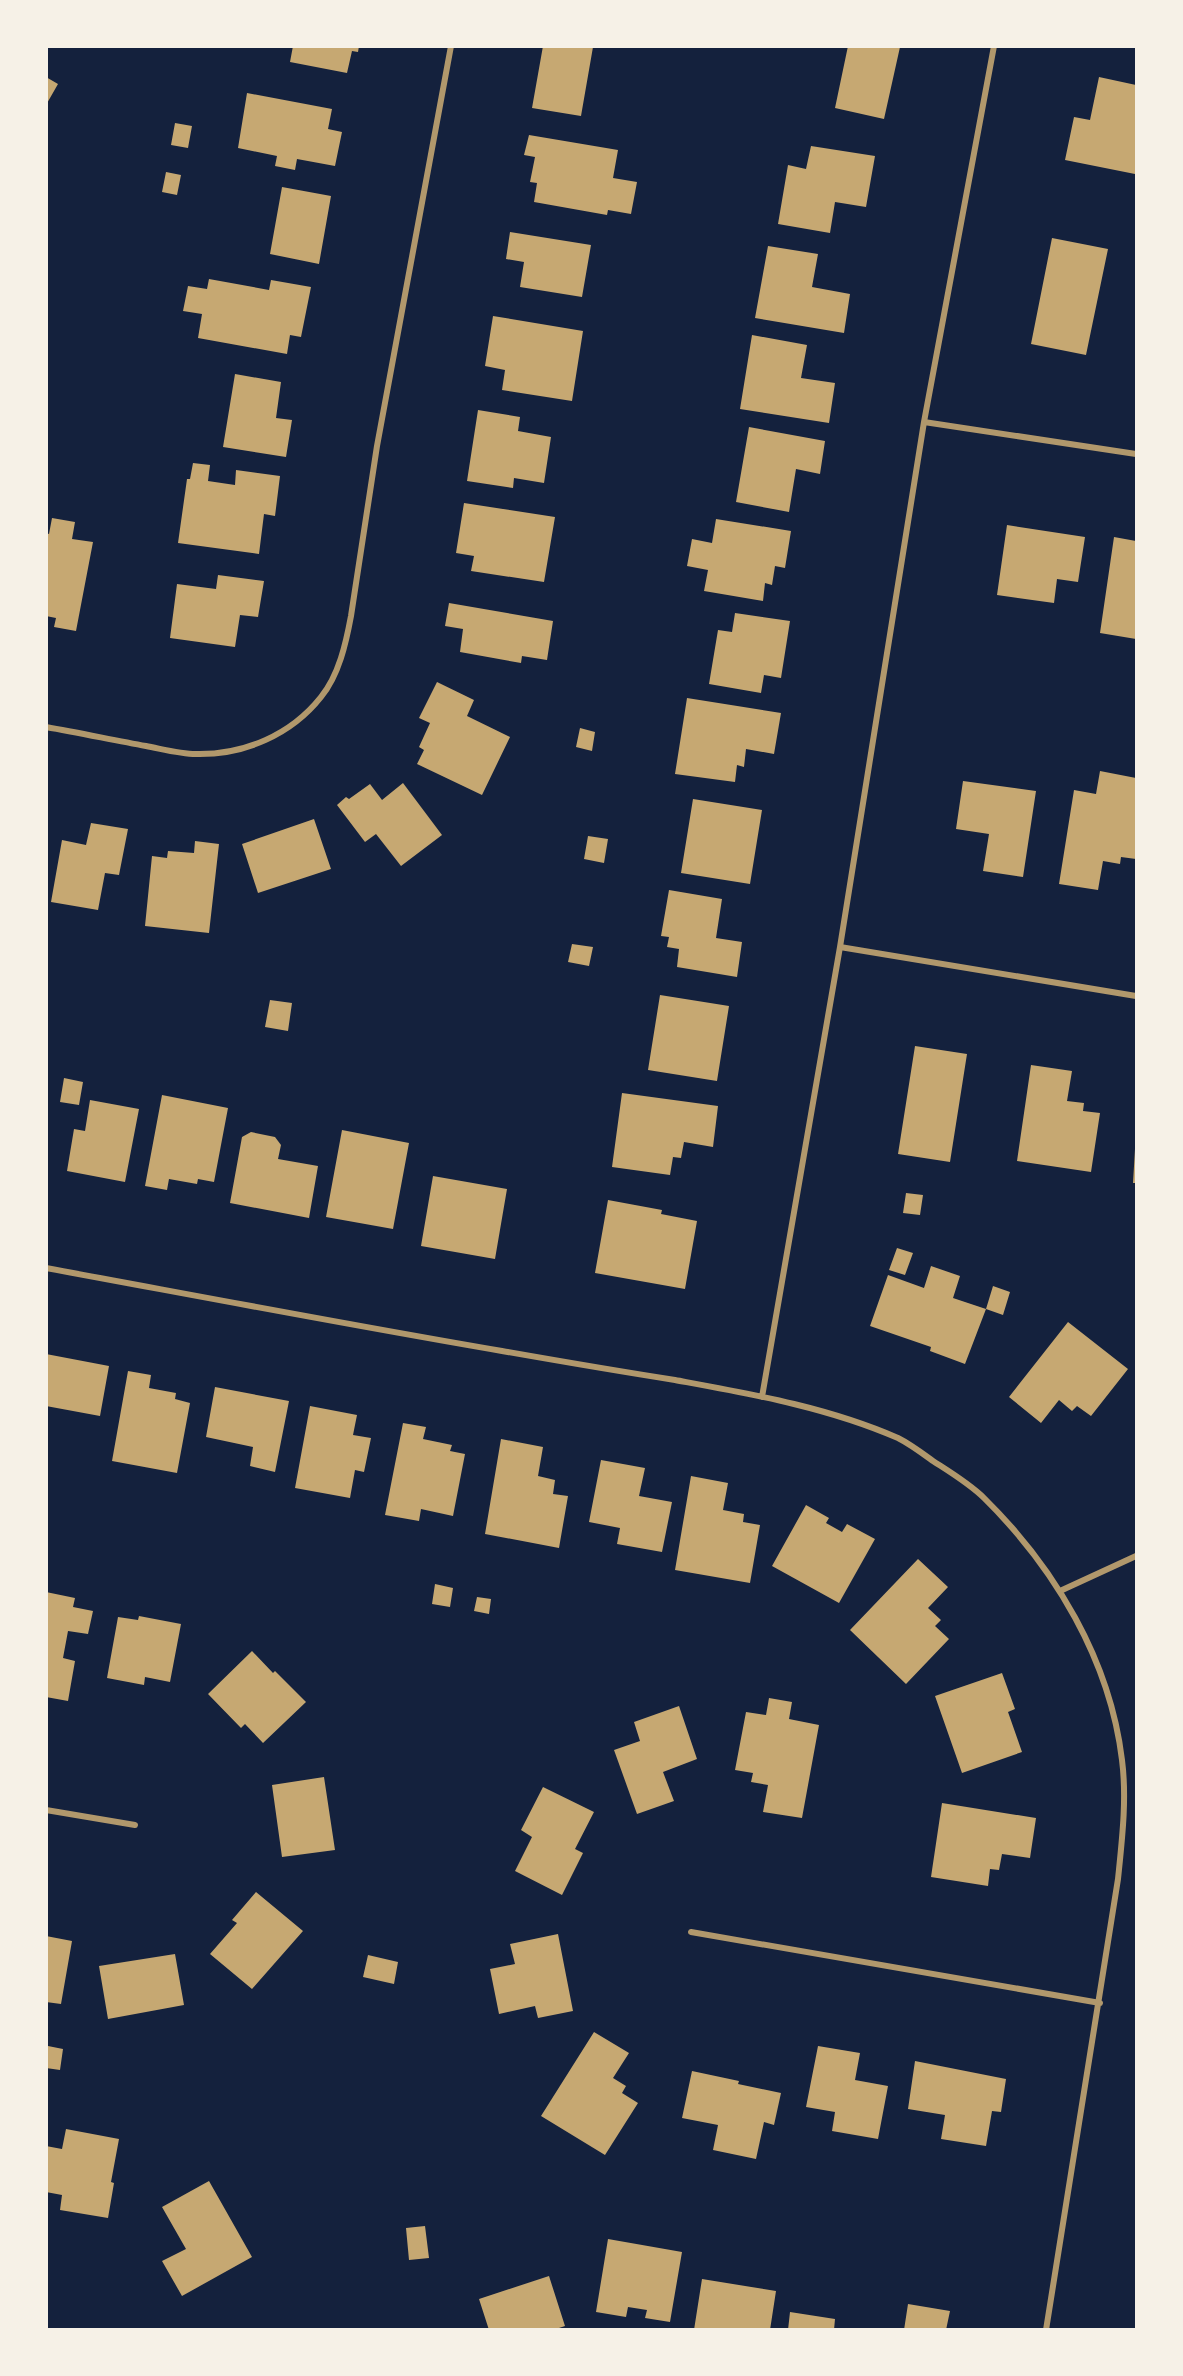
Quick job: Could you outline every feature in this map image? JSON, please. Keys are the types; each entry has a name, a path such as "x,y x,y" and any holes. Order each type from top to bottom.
{"street":[{"path":"46,727 194,754 233,752 267,740 301,719 322,696 335,672 348,634 377,446 451,46"},
{"path":"762,1397 840,947 924,422 994,46"},
{"path":"924,422 1137,454"},
{"path":"840,947 1137,996"},
{"path":"46,1268 813,1407 903,1440 982,1496 1020,1538 1060,1591 1075,1616 1100,1672 1112,1711 1122,1760 1124,1821 1118,1879 1046,2330"},
{"path":"1060,1591 1137,1556"},
{"path":"46,1810 135,1825"},
{"path":"691,1932 1100,2003"}],"building":[{"path":"293,46 359,46 358,52 352,51 347,73 290,62"},
{"path":"543,46 593,47 581,116 532,108"},
{"path":"848,46 900,47 884,119 835,108"},
{"path":"46,77 58,84 46,105"},
{"path":"1099,77 1136,85 1135,174 1065,160 1074,117 1090,120"},
{"path":"247,93 332,109 328,129 342,132 335,166 297,159 295,170 275,166 277,156 238,148"},
{"path":"175,123 192,126 188,148 171,145"},
{"path":"529,135 618,150 613,178 637,182 631,214 608,210 607,215 534,202 537,183 530,182 535,157 524,155"},
{"path":"811,146 875,156 866,207 835,202 830,233 778,224 788,165 806,169"},
{"path":"166,172 181,175 177,195 162,192"},
{"path":"282,187 331,196 319,264 270,254"},
{"path":"510,232 591,245 582,297 520,287 524,262 506,259"},
{"path":"1052,238 1108,249 1086,355 1031,344"},
{"path":"768,246 818,254 812,287 850,294 844,333 755,318"},
{"path":"209,279 269,290 271,280 311,287 301,337 290,335 287,354 198,338 202,314 183,311 188,286 207,289"},
{"path":"493,316 583,331 572,401 502,390 505,370 485,366"},
{"path":"752,335 807,345 801,378 835,383 829,423 740,409"},
{"path":"235,374 281,382 276,418 292,420 286,457 223,447"},
{"path":"478,410 520,417 518,431 551,437 544,483 514,478 513,488 467,481"},
{"path":"749,427 825,441 820,474 796,469 789,512 736,502"},
{"path":"193,463 210,465 208,481 235,485 236,470 280,476 275,516 264,514 259,554 178,543 187,479 190,479"},
{"path":"464,503 555,517 544,582 471,571 474,556 456,553"},
{"path":"52,518 75,522 72,539 93,542 76,631 54,627 56,618 46,616 46,533 49,534"},
{"path":"716,519 791,531 785,568 775,566 772,585 765,583 763,601 704,591 708,570 687,566 692,539 712,543"},
{"path":"1007,525 1085,537 1078,582 1057,579 1054,603 997,595"},
{"path":"1114,537 1136,541 1136,639 1100,633"},
{"path":"218,575 264,581 258,617 240,615 235,647 170,638 177,584 216,589"},
{"path":"449,603 553,621 547,660 522,656 521,663 460,652 463,629 445,626"},
{"path":"735,613 790,621 781,678 764,675 761,693 709,684 718,630 732,632"},
{"path":"437,682 474,700 467,716 510,737 482,795 417,764 424,750 419,747 430,723 419,718"},
{"path":"687,698 781,713 774,754 746,749 744,767 737,765 735,782 675,774"},
{"path":"580,728 595,732 592,751 576,747"},
{"path":"1100,771 1136,778 1136,859 1121,857 1120,864 1103,861 1098,890 1059,884 1074,790 1096,794"},
{"path":"963,781 1036,791 1023,877 983,871 989,834 956,829"},
{"path":"403,783 442,835 401,866 376,834 365,842 337,805 346,797 349,799 370,784 382,800"},
{"path":"693,799 762,810 750,884 681,873"},
{"path":"314,819 331,869 258,893 242,844"},
{"path":"91,823 128,829 119,875 105,873 98,910 51,902 62,840 86,845"},
{"path":"588,836 608,839 604,863 584,859"},
{"path":"195,841 219,844 209,933 145,926 152,856 167,858 168,851 194,853"},
{"path":"669,890 722,899 716,938 742,942 737,977 677,967 679,949 667,947 669,937 661,936"},
{"path":"572,944 593,947 589,966 568,962"},
{"path":"660,995 729,1006 717,1081 648,1070"},
{"path":"270,1000 292,1003 288,1031 265,1027"},
{"path":"915,1046 967,1054 950,1162 898,1154"},
{"path":"1031,1065 1072,1071 1067,1101 1084,1103 1083,1111 1100,1113 1091,1172 1017,1161"},
{"path":"64,1078 83,1082 79,1105 60,1102"},
{"path":"622,1093 718,1106 713,1147 684,1142 681,1158 673,1157 670,1175 612,1167"},
{"path":"162,1095 228,1108 214,1182 198,1179 197,1184 169,1179 167,1190 145,1186"},
{"path":"90,1100 139,1109 125,1182 67,1171 74,1129 85,1131"},
{"path":"342,1130 409,1143 393,1229 326,1217"},
{"path":"251,1132 275,1137 281,1145 278,1159 318,1166 309,1218 230,1203 242,1137"},
{"path":"1135,1149 1136,1183 1133,1183"},
{"path":"433,1176 507,1189 495,1259 421,1246"},
{"path":"906,1193 923,1195 920,1215 903,1213"},
{"path":"608,1200 662,1210 661,1214 697,1221 685,1289 595,1273"},
{"path":"897,1248 913,1253 905,1275 889,1270"},
{"path":"931,1266 960,1276 953,1298 986,1309 965,1364 930,1351 931,1347 870,1326 888,1275 924,1288"},
{"path":"993,1286 1010,1292 1003,1315 986,1309"},
{"path":"1068,1322 1128,1369 1091,1416 1077,1406 1072,1411 1059,1400 1041,1423 1009,1397"},
{"path":"46,1354 109,1366 100,1416 46,1406"},
{"path":"128,1371 151,1375 149,1388 176,1393 175,1399 190,1403 177,1473 112,1461"},
{"path":"215,1387 289,1401 275,1472 250,1466 253,1447 206,1437"},
{"path":"310,1406 357,1415 353,1435 371,1438 364,1472 355,1470 350,1498 295,1488"},
{"path":"403,1423 426,1427 423,1439 452,1445 450,1451 465,1454 453,1516 421,1509 419,1521 385,1515"},
{"path":"501,1439 543,1447 538,1476 555,1480 553,1494 568,1496 559,1548 485,1534"},
{"path":"601,1460 645,1468 639,1496 672,1502 662,1552 617,1544 620,1528 589,1522"},
{"path":"691,1476 728,1483 723,1510 744,1514 743,1522 760,1525 750,1583 675,1570"},
{"path":"806,1505 829,1518 826,1523 842,1532 847,1524 875,1539 839,1603 772,1566"},
{"path":"918,1559 948,1587 928,1608 941,1620 935,1626 949,1639 906,1684 850,1630"},
{"path":"435,1584 453,1588 450,1607 432,1604"},
{"path":"46,1592 75,1598 73,1607 93,1611 88,1634 68,1631 63,1658 75,1661 68,1701 46,1697"},
{"path":"477,1597 491,1599 489,1614 474,1611"},
{"path":"139,1616 181,1624 170,1682 145,1677 144,1685 107,1678 118,1617 138,1620"},
{"path":"252,1651 306,1702 263,1743 245,1724 241,1728 208,1694"},
{"path":"1002,1673 1015,1709 1008,1712 1022,1752 962,1773 935,1696"},
{"path":"769,1698 792,1702 789,1719 819,1725 802,1818 763,1812 768,1785 751,1782 753,1773 735,1770 746,1712 766,1715"},
{"path":"679,1706 697,1759 663,1772 674,1801 637,1814 614,1750 640,1741 634,1722"},
{"path":"324,1777 335,1850 282,1857 272,1785"},
{"path":"543,1787 594,1812 575,1849 583,1853 562,1895 515,1871 532,1837 521,1830"},
{"path":"942,1803 1036,1818 1030,1858 1002,1854 999,1870 990,1869 988,1886 931,1877"},
{"path":"256,1892 303,1931 252,1989 210,1954 237,1923 232,1920"},
{"path":"558,1934 573,2011 538,2018 535,2006 499,2014 490,1969 515,1964 510,1944"},
{"path":"46,1936 72,1941 61,2004 46,2002"},
{"path":"175,1954 184,2005 108,2019 99,1966"},
{"path":"368,1955 398,1962 394,1984 363,1977"},
{"path":"594,2032 629,2053 613,2078 626,2086 622,2093 638,2103 605,2155 541,2116"},
{"path":"48,2046 63,2049 60,2070 46,2068"},
{"path":"818,2046 860,2053 855,2080 888,2086 878,2139 832,2131 835,2112 806,2107"},
{"path":"915,2061 1006,2079 1001,2112 992,2111 986,2146 941,2139 945,2115 908,2109"},
{"path":"692,2071 781,2093 774,2125 764,2122 756,2159 713,2150 718,2125 682,2118"},
{"path":"66,2129 119,2139 111,2182 114,2183 108,2218 60,2210 62,2195 46,2192 46,2146 62,2149"},
{"path":"209,2181 252,2257 182,2296 162,2261 186,2249 162,2207"},
{"path":"425,2226 429,2258 409,2260 406,2228"},
{"path":"608,2239 682,2252 670,2322 645,2318 647,2310 628,2307 626,2317 596,2312"},
{"path":"549,2276 565,2326 553,2330 489,2330 479,2299"},
{"path":"702,2279 776,2291 770,2330 694,2330"},
{"path":"908,2304 950,2311 946,2330 904,2330"},
{"path":"790,2312 835,2319 834,2330 788,2330"}]}
